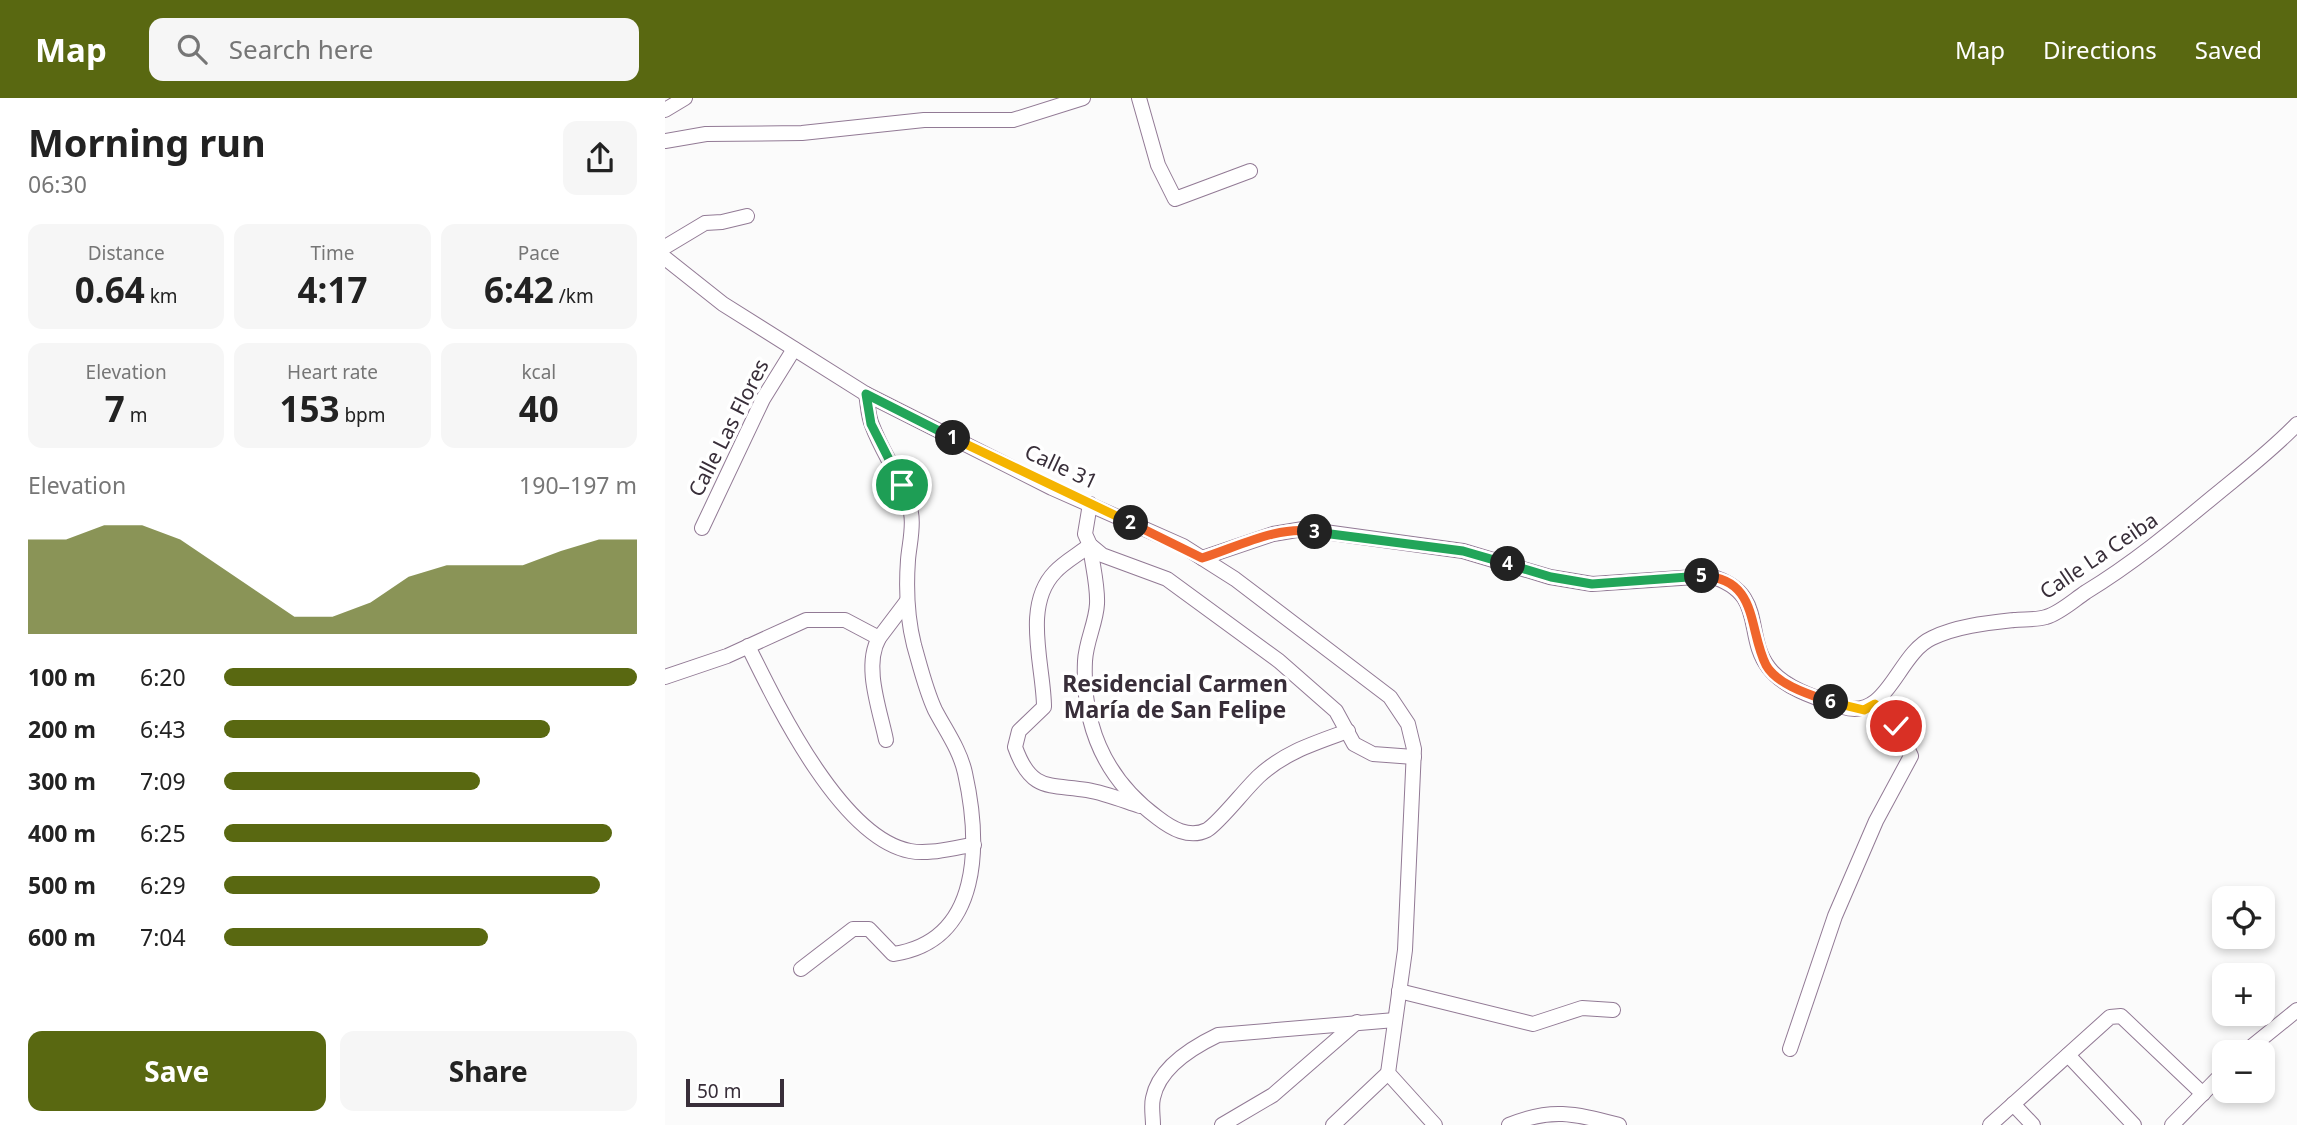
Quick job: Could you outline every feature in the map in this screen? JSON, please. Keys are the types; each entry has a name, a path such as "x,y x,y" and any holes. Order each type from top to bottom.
{"street":[{"path":"665,110 685,98"},
{"path":"665,141 706,134 802,134 924,120 1013,120 1083,98"},
{"path":"1139,98 1159,165 1175,198 1250,172"},
{"path":"665,247 705,223 747,216"},
{"name":"Calle 31","path":"665,258 723,304 866,394 1090,504 1184,546 1235,579 1390,696 1408,724 1414,757 1405,950 1388,1073"},
{"name":"Calle Las Flores","path":"702,528 763,399 795,349"},
{"path":"801,969 853,929 869,929 894,954 912,952 931,942 957,916 970,885 974,845 965,772 958,751 934,708 913,642 907,601 911,515 902,485 871,424 866,394"},
{"name":"Calle La Ceiba","path":"1875,704 1910,653 1931,638 1979,624 2046,617 2122,570 2168,536 2297,424"},
{"path":"1090,504 1085,534 1090,545 1097,605 1085,661 1088,710 1098,744 1115,778 1145,809 1172,828 1191,834 1207,830 1277,760 1348,731"},
{"path":"1202,558 1273,534 1303,529 1463,551 1551,577 1592,584 1710,576 1727,581 1744,597 1753,614 1767,665 1778,678 1847,708 1864,710 1875,704 1896,726 1911,756 1876,821 1835,916 1790,1049"},
{"path":"1090,545 1102,555 1167,579 1321,695 1336,711 1354,744 1373,754 1414,757"},
{"path":"1090,545 1054,572 1045,587 1039,607 1038,646 1044,707 1019,731 1015,747 1039,783 1051,789 1087,790 1145,809"},
{"path":"886,740 873,673 874,647 907,601"},
{"path":"665,677 748,646 806,620 845,620 879,638"},
{"path":"748,646 782,715 839,801 890,845 913,852 974,845"},
{"path":"1399,991 1533,1024 1582,1008 1613,1010"},
{"path":"2260,1040 2297,1010"},
{"path":"1990,1125 2110,1017 2121,1016 2203,1094"},
{"path":"1153,1125 1153,1098 1159,1084 1173,1065 1194,1047 1218,1035 1357,1021 1395,1020"},
{"path":"1222,1125 1273,1095 1357,1021"},
{"path":"2068,1055 2134,1125"},
{"path":"1333,1125 1388,1073 1435,1125"},
{"path":"2172,1125 2212,1085"},
{"path":"2013,1104 2033,1125"},
{"path":"1509,1125 1522,1119 1568,1112 1619,1125"}],"district":[{"name":"Residencial Carmen María de San Felipe","path":"1175,697"}],"route":[{"path":"902,485 871,424 866,394 1052,488 1184,546 1202,558 1273,534 1303,529 1335,536 1463,551 1551,577 1592,584 1710,576 1727,581 1744,597 1753,614 1767,665 1778,678 1818,698 1847,708 1864,710 1875,704 1896,726"}]}
